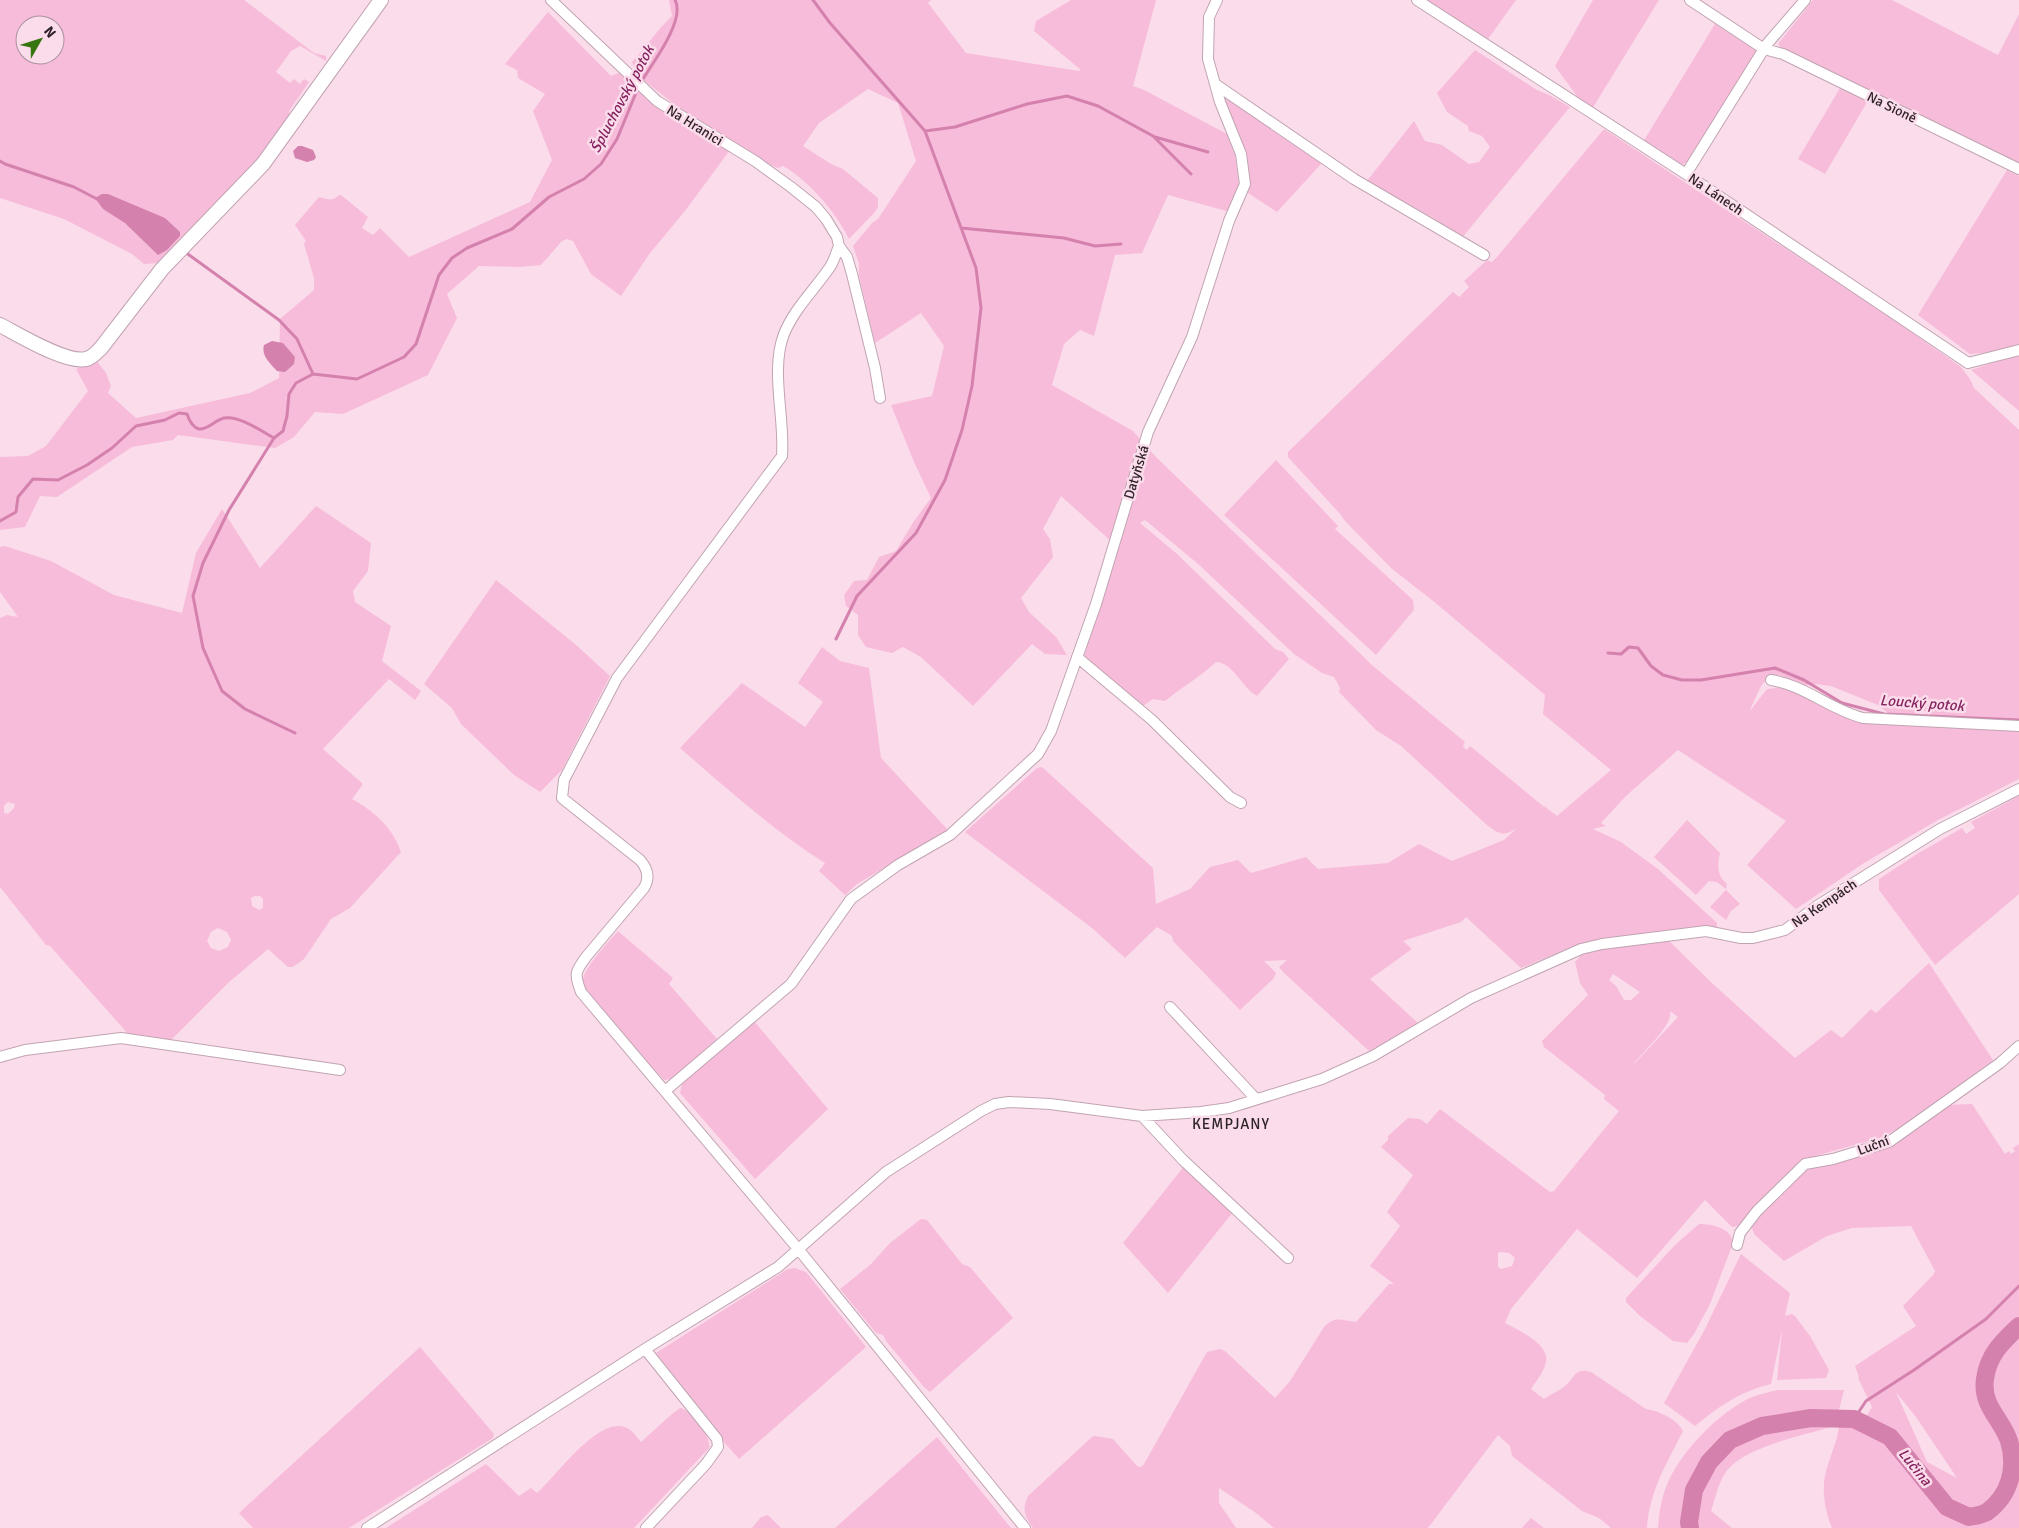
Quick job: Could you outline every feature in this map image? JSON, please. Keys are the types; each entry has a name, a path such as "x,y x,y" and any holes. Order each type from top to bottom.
{"street":[{"path":"0,326 67,359 86,359 95,354 162,269 263,164 381,0"},
{"name":"Na Hranici","path":"551,0 657,101 755,161 801,194 826,219 837,237 838,246 847,257 875,368 880,398"},
{"name":"Datyňská","path":"665,1091 791,984 851,899 898,865 950,835 1038,754 1051,731 1096,604 1148,432 1192,337 1229,221 1245,184 1241,154 1220,102 1208,59 1210,17 1217,0"},
{"name":"Na Lánech","path":"1417,0 1686,174 1968,363 2019,350"},
{"name":"Na Sioně","path":"1690,0 1764,49 1783,54 2019,169"},
{"path":"1686,174 1764,49 1805,0"},
{"path":"1215,84 1354,178 1484,255"},
{"path":"838,246 831,265 793,317 778,355 783,424 782,456 617,678 564,780 562,798 640,860 645,865 648,878 644,888 577,968 575,977 581,992 799,1250 1025,1528"},
{"path":"1077,657 1152,720 1230,797 1241,802"},
{"path":"1771,680 1788,684 1841,711 1863,718 2019,726"},
{"name":"Na Kempách","path":"367,1528 645,1349 769,1273 799,1250 886,1172 995,1104 1029,1102 1142,1116 1217,1111 1322,1079 1373,1056 1471,998 1581,949 1706,931 1741,938 1753,938 1785,930 1817,906 1940,829 2019,789"},
{"path":"1170,1007 1256,1099"},
{"path":"0,1057 25,1050 121,1038 340,1070"},
{"name":"Luční","path":"1737,1245 1740,1233 1757,1211 1805,1164 1833,1159 1888,1142 2000,1063 2019,1046"},
{"path":"1142,1116 1197,1173 1288,1258"},
{"path":"645,1349 717,1439 718,1447 706,1464 646,1528"}],"shaded area":[{"path":"0,0 244,0 314,53 326,56 326,61 300,46 291,51 276,72 290,83 294,79 300,84 304,79 309,82 289,111 290,116 260,160 158,263 144,264 132,254 64,219 0,198"},
{"path":"669,0 931,0 928,3 966,53 1079,71 1081,70 1034,31 1036,21 1071,0 1156,0 1133,86 1227,134 1235,156 1239,185 1230,212 1168,195 1142,253 1115,255 1094,336 1080,330 1064,344 1052,385 1133,431 1156,457 1373,666 1465,742 1464,748 1467,750 1470,746 1543,806 1540,809 1544,806 1557,816 1611,770 1543,714 1545,695 1392,569 1345,521 1288,457 1288,452 1453,292 1459,297 1469,287 1464,281 1487,260 1492,262 1497,257 1604,129 1888,316 1961,367 1974,388 2019,430 2019,720 1926,715 1925,711 1920,710 1919,715 1888,713 1878,705 1831,686 1815,684 1803,686 1780,675 1770,675 1761,686 1749,712 1767,689 1783,687 1852,719 2019,727 2019,779 1938,820 1864,863 1796,909 1747,865 1786,821 1678,750 1626,796 1601,823 1606,826 1593,829 1621,842 1658,869 1717,923 1717,927 1711,929 1648,933 1668,940 1713,984 1795,1058 1831,1030 1842,1038 1871,1009 1876,1013 1929,963 1993,1060 1913,1120 1883,1137 1815,1156 1819,1161 1888,1142 1947,1105 1972,1104 2005,1154 2009,1151 2011,1154 2015,1151 2013,1148 2019,1144 2019,1528 1832,1528 1827,1515 1824,1486 1826,1471 1840,1419 1854,1419 1861,1426 1872,1407 1858,1378 1855,1366 1916,1326 1903,1306 1935,1271 1911,1226 1852,1228 1827,1236 1784,1261 1755,1235 1750,1224 1732,1227 1705,1200 1637,1278 1577,1229 1511,1309 1505,1323 1532,1338 1543,1349 1546,1355 1545,1365 1531,1389 1544,1399 1565,1386 1578,1372 1591,1372 1646,1409 1667,1416 1677,1423 1683,1431 1655,1490 1648,1515 1647,1528 1611,1528 1599,1518 1582,1511 1512,1456 1510,1446 1498,1435 1428,1528 1274,1528 1256,1513 1219,1488 1219,1503 1236,1528 1033,1528 1025,1512 1028,1496 1092,1437 1113,1439 1137,1466 1141,1467 1144,1464 1207,1352 1220,1349 1225,1351 1275,1398 1290,1381 1328,1323 1336,1320 1356,1322 1389,1284 1394,1284 1370,1266 1400,1226 1387,1212 1413,1175 1381,1147 1388,1140 1388,1136 1408,1118 1420,1119 1427,1124 1440,1109 1550,1192 1554,1191 1619,1111 1604,1099 1605,1095 1544,1047 1542,1041 1588,995 1580,983 1575,962 1583,953 1574,946 1521,968 1466,917 1461,922 1403,941 1412,949 1370,979 1419,1024 1369,1051 1284,973 1279,967 1287,960 1264,961 1276,973 1274,978 1240,1010 1173,941 1172,936 1157,927 1125,958 1092,928 965,832 1037,768 1042,767 1153,868 1156,904 1190,889 1210,867 1238,860 1251,873 1306,857 1318,869 1388,863 1419,844 1452,861 1504,840 1516,829 1502,834 1488,826 1401,746 1376,730 1339,692 1340,688 1334,677 1322,673 1294,654 1197,563 1145,520 1140,523 1176,553 1275,649 1283,652 1289,659 1257,696 1227,666 1216,662 1165,701 1153,699 1143,706 1094,667 1084,656 1108,573 1121,542 1112,542 1061,496 1043,529 1050,539 1053,557 1021,598 1029,612 1056,637 1067,655 1045,654 1032,644 973,706 921,657 903,647 892,653 866,647 858,635 858,615 846,606 844,595 854,581 867,580 879,557 896,551 914,521 931,498 891,405 932,396 944,346 921,313 875,343 859,276 859,264 853,246 872,223 878,219 916,161 898,103 868,89 819,123 803,146 831,164 843,169 878,198 878,207 875,212 849,239 829,208 811,188 792,172 783,166 778,168 760,160 692,118 637,75 632,62 672,16","holes":["1613,974 1640,992 1631,1000 1624,1000 1616,986 1609,980","1670,1011 1678,1017 1633,1065 1662,1031 1670,1017","1498,1253 1509,1253 1515,1258 1512,1266 1501,1269 1498,1267","1896,1392 1916,1417 1957,1478 1927,1462"]},
{"path":"1425,0 1516,0 1488,39"},
{"path":"1593,0 1659,0 1592,109 1582,103 1555,66"},
{"path":"1813,0 1892,0 1998,55 2019,14 2019,164 1782,49 1778,44"},
{"path":"548,12 611,76 621,72 730,150 685,211 650,253 621,296 591,274 573,241 567,239 562,241 541,265 519,267 479,266 447,294 457,318 428,375 343,414 315,412 294,437 275,448 178,435 173,440 132,447 57,497 40,496 25,527 0,530 0,457 28,456 46,446 88,391 76,369 96,360 106,373 111,386 108,393 136,418 250,393 279,378 280,319 314,290 314,278 304,244 306,241 295,225 319,197 332,199 341,195 368,217 362,228 373,235 380,228 409,257 530,202 552,160 533,111 545,94 518,78 517,70 505,64"},
{"path":"1715,24 1757,51 1757,55 1688,161 1681,166 1643,142"},
{"path":"1475,50 1537,90 1570,107 1461,239 1435,219 1367,181 1414,121 1425,141 1442,145 1469,164 1479,162 1490,147 1482,136 1469,131 1468,126 1447,112 1437,93"},
{"path":"1843,83 1870,97 1825,174 1798,159"},
{"path":"1226,95 1322,163 1277,212 1245,191 1248,172 1245,150 1225,108"},
{"path":"298,146 313,150 316,157 314,160 307,162 295,158 293,151"},
{"path":"2007,170 2019,176 2019,350 1970,354 1918,315"},
{"path":"102,194 108,194 165,218 180,232 180,236 167,250 158,255 125,223 103,209 95,198"},
{"path":"272,341 283,343 295,357 294,364 285,372 277,371 265,356 264,345"},
{"path":"2019,354 2019,411 1971,370"},
{"path":"1276,460 1338,526 1335,529 1413,600 1414,610 1376,655 1224,515"},
{"path":"316,506 371,543 368,571 353,591 355,602 391,626 382,661 421,691 415,700 389,679 323,749 363,784 352,799 382,821 398,843 401,852 350,908 331,919 304,959 293,967 288,967 268,949 228,983 170,1041 130,1036 50,946 46,945 0,887 0,618 7,615 18,617 0,592 0,547 5,546 51,561 114,595 182,613 196,553 222,509 260,568","holes":["8,802 15,804 8,814 4,813 4,806","260,896 263,899 263,908 259,910 252,906 251,898","218,928 227,932 231,940 228,947 219,951 211,948 207,941 211,932"]},
{"path":"496,580 575,644 610,676 562,770 540,792 514,775 461,724 452,708 424,684"},
{"path":"822,647 840,661 869,668 881,758 948,830 857,884 845,895 819,871 825,863 769,823 680,748 742,683 805,727 823,702 798,683"},
{"path":"2019,796 2019,894 1935,965 1879,890 1879,879 1962,828 1966,834 1975,828 1971,822"},
{"path":"1687,820 1720,853 1719,870 1721,877 1727,884 1726,889 1717,882 1709,881 1696,895 1654,857"},
{"path":"1726,890 1740,904 1731,911 1726,920 1710,907"},
{"path":"618,931 673,978 669,984 717,1039 671,1079 664,1080 633,1046 595,1001 586,989 583,981 587,970"},
{"path":"754,1021 828,1109 755,1179 680,1093 682,1083"},
{"path":"1185,1165 1233,1212 1168,1293 1123,1243"},
{"path":"921,1219 927,1220 962,1264 970,1267 1013,1318 930,1392 886,1341 883,1335 876,1333 840,1289 871,1264 890,1243"},
{"path":"1699,1224 1715,1226 1725,1230 1732,1238 1733,1243 1710,1304 1694,1334 1687,1343 1673,1341 1640,1316 1626,1302 1626,1298 1675,1245"},
{"path":"1741,1254 1790,1293 1785,1316 1792,1314 1795,1316 1810,1336 1829,1370 1826,1378 1777,1380 1782,1330 1771,1384 1740,1395 1695,1426 1664,1403 1705,1329"},
{"path":"795,1268 806,1272 866,1347 739,1459 708,1424 656,1353 788,1269"},
{"path":"420,1347 494,1434 493,1438 349,1528 253,1528 239,1513"},
{"path":"1778,1390 1844,1390 1835,1426 1774,1443 1744,1457 1732,1465 1722,1479 1711,1511 1732,1528 1658,1528 1660,1507 1666,1487 1680,1461 1690,1448 1714,1423 1739,1404 1752,1397"},
{"path":"680,1408 690,1413 700,1424 707,1437 709,1448 634,1528 386,1528 486,1464 519,1496 531,1488 537,1493 579,1449 604,1430 616,1426 627,1428 641,1442"},
{"path":"937,1437 1011,1528 835,1528"},
{"path":"768,1515 781,1528 752,1528 761,1517"},
{"path":"1531,1518 1544,1528 1522,1528"}],"waterway":[{"name":"Špluchovský potok","path":"641,82 672,30 676,19 677,9 675,0"},
{"path":"813,0 830,23 925,131 976,268 981,308 972,386 962,430 945,480 916,533 857,596 836,639"},
{"name":"Špluchovský potok","path":"0,521 16,512 18,497 33,479 58,480 87,465 112,448 136,426 165,420 179,413 187,414 193,425 199,429 205,428 221,419 230,418 250,424 274,438 283,431 287,416 289,394 296,383 313,374 357,379 404,357 416,344 439,275 452,258 467,248 512,229 549,197 584,179 601,164 617,139 638,88"},
{"path":"925,131 955,127 1027,104 1067,96 1098,106 1153,136 1191,174"},
{"path":"1155,137 1208,152"},
{"path":"0,161 74,187 97,199"},
{"path":"961,228 1064,238 1095,246 1121,244"},
{"path":"185,252 279,320 297,339 313,374"},
{"path":"274,438 229,510 203,563 193,596 203,648 222,691 245,709 295,733"},
{"name":"Loucký potok","path":"1608,653 1621,654 1629,647 1638,648 1651,666 1663,675 1682,680 1701,680 1775,668 1804,680 1842,703 1884,714 2019,720"},
{"path":"1854,1419 1866,1401 1986,1319 2019,1286"},
{"name":"Lučina","path":"1690,1528 1689,1522 1694,1490 1709,1462 1730,1440 1762,1426 1811,1418 1854,1419 1890,1437 1947,1507 1969,1517 1987,1512 2001,1498 2006,1489 2012,1471 2012,1461 2006,1433 1986,1397 1985,1379 1993,1356 2002,1343 2019,1326"}],"district":[{"name":"KEMPJANY","path":"1231,1124"}]}
